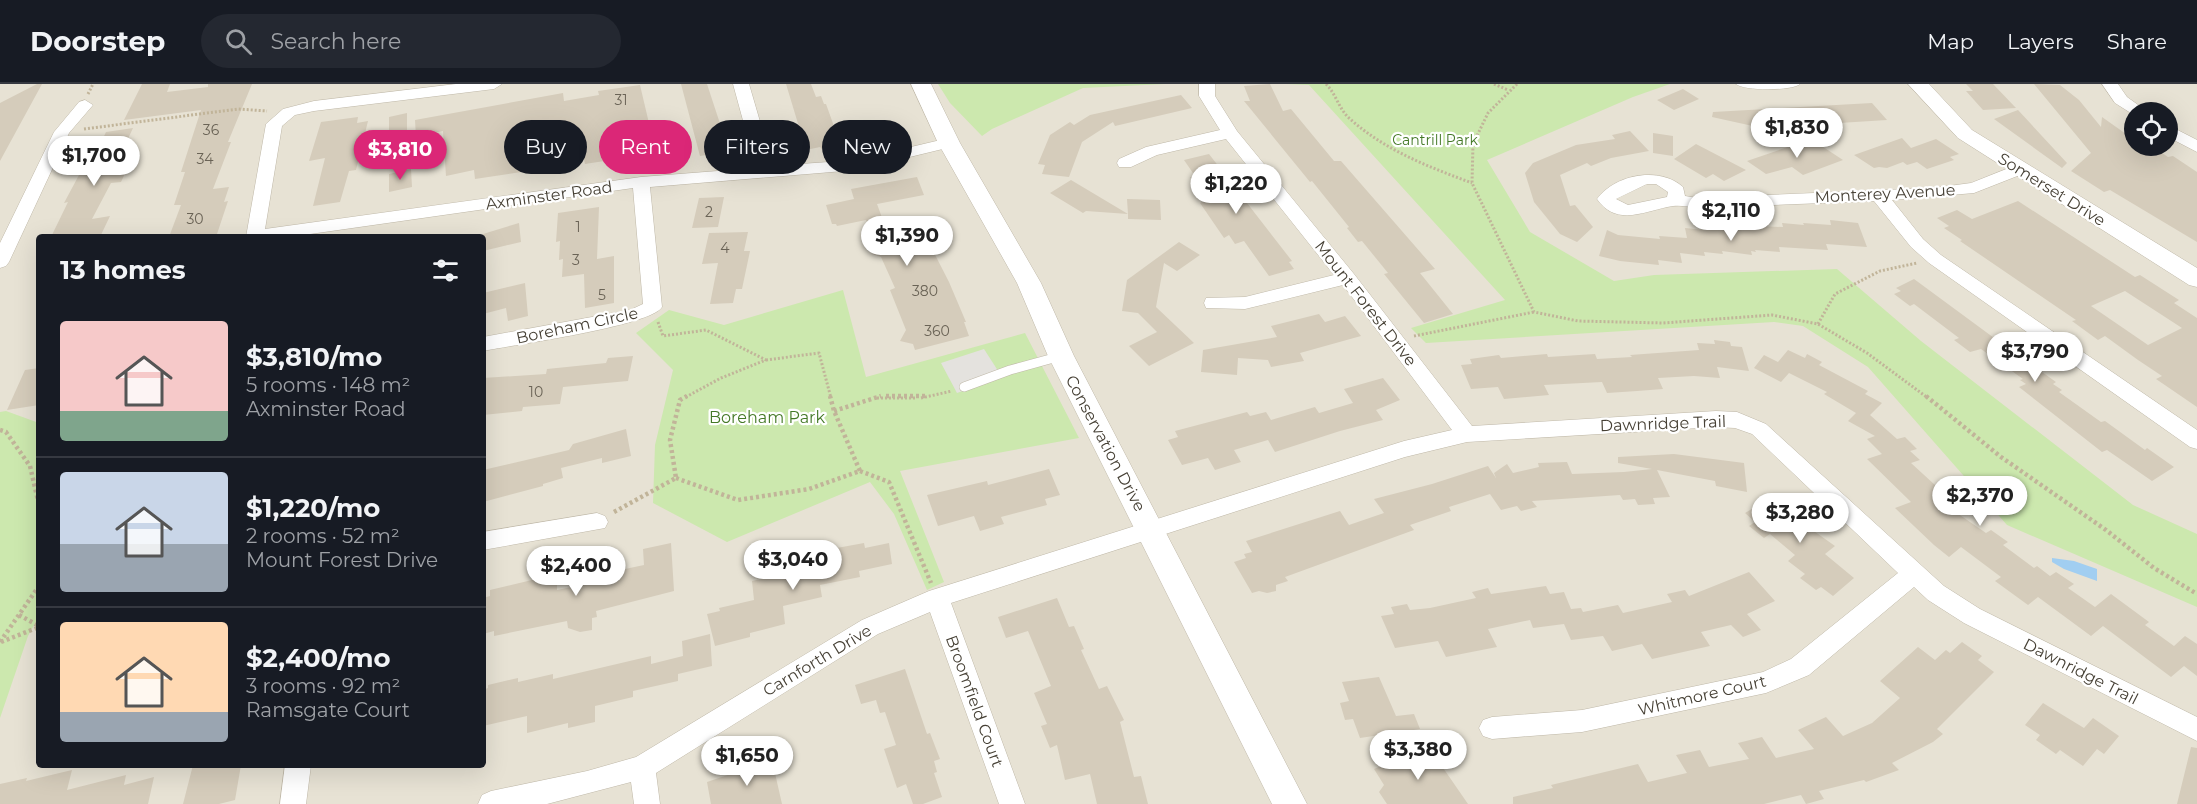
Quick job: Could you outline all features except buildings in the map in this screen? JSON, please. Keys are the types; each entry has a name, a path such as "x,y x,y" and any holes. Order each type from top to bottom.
{"street":[{"path":"255,234 274,124 289,112 314,106 494,84"},
{"path":"741,84 751,120"},
{"name":"Conservation Drive","path":"921,84 949,143 1029,284 1061,356 1290,804"},
{"name":"Mount Forest Drive","path":"1207,84 1207,96 1230,133 1347,278 1467,434"},
{"path":"1744,84 1792,84"},
{"name":"Somerset Drive","path":"1918,84 1965,134 2197,279"},
{"path":"2110,84 2124,102"},
{"path":"0,264 62,132 85,105"},
{"path":"1125,163 1152,151 1230,133"},
{"path":"2178,136 2197,147"},
{"name":"Axminster Road","path":"810,169 856,165 949,143"},
{"name":"Monterey Avenue","path":"1675,201 1697,203 1934,193 1974,188 2019,169"},
{"name":"Axminster Road","path":"269,234 641,182 741,174"},
{"name":"Boreham Circle","path":"486,343 634,316 653,307 641,182"},
{"path":"1878,194 1917,243 1935,260 2197,441"},
{"path":"1213,303 1245,303 1347,278"},
{"name":"Dawnridge Trail","path":"1151,529 1404,449 1467,434 1716,419 1737,420 1759,429 1779,445 1913,574 1936,593 1972,616 2197,730"},
{"path":"486,540 597,522"},
{"name":"Carnforth Drive","path":"491,804 587,783 642,767 870,627 937,598 1151,529"},
{"name":"Whitmore Court","path":"1492,728 1581,721 1766,682 1800,667 1913,574"},
{"name":"Broomfield Court","path":"937,598 1012,804"},
{"path":"642,767 647,804"},
{"path":"293,804 298,768"}],"lane":[{"path":"964,387 1010,370 1061,356"}],"path":[{"path":"1326,84 1331,88 1347,116 1372,137 1415,162 1472,183"},
{"path":"1494,84 1508,90"},
{"path":"1517,84 1508,90 1488,113 1473,144 1472,183 1534,312"},
{"path":"62,132 238,109 289,112"},
{"path":"1818,324 1836,294 1880,271 1935,260"},
{"path":"653,307 663,336 706,330 766,360"},
{"path":"1395,340 1534,312 1578,321 1663,323 1772,315 1818,324 1867,353 1958,420 2001,457 2106,530 2154,568 2197,594"},
{"path":"676,478 670,440 680,400 721,378 766,360 819,352 834,411 860,471"},
{"path":"834,411 882,396 920,398 964,387"},
{"path":"0,430 6,432 30,466 36,483"},
{"path":"597,522 676,478 738,500 809,489 860,471 889,482 937,598"},
{"path":"0,643 36,590"},
{"path":"19,615 36,624"},
{"path":"0,643 36,627"}],"shaded area":[{"path":"0,84 2197,84 2197,804 0,804"},
{"path":"984,349 1002,377 957,393 941,363"}],"green space":[{"path":"938,84 1165,84 1083,88 992,129 982,136 950,103"},
{"name":"Cantrill Park","path":"1286,84 1670,84 1633,97 1487,160 1530,232 1614,281 1654,275 1837,269 1921,341 2133,505 2197,534 2197,607 2007,525 1868,367 1803,326 1774,322 1426,343 1411,328 1505,300 1309,85"},
{"name":"Boreham Park","path":"843,290 866,377 1025,333 1079,438 900,471 944,582 927,590 894,514 870,482 727,542 653,503 655,445 673,370 636,333 669,310 724,325"},
{"path":"6,411 36,422 36,621 28,636 0,718 0,412"}],"water":[{"path":"2052,558 2074,561 2097,569 2097,581 2064,569 2052,562"}]}
